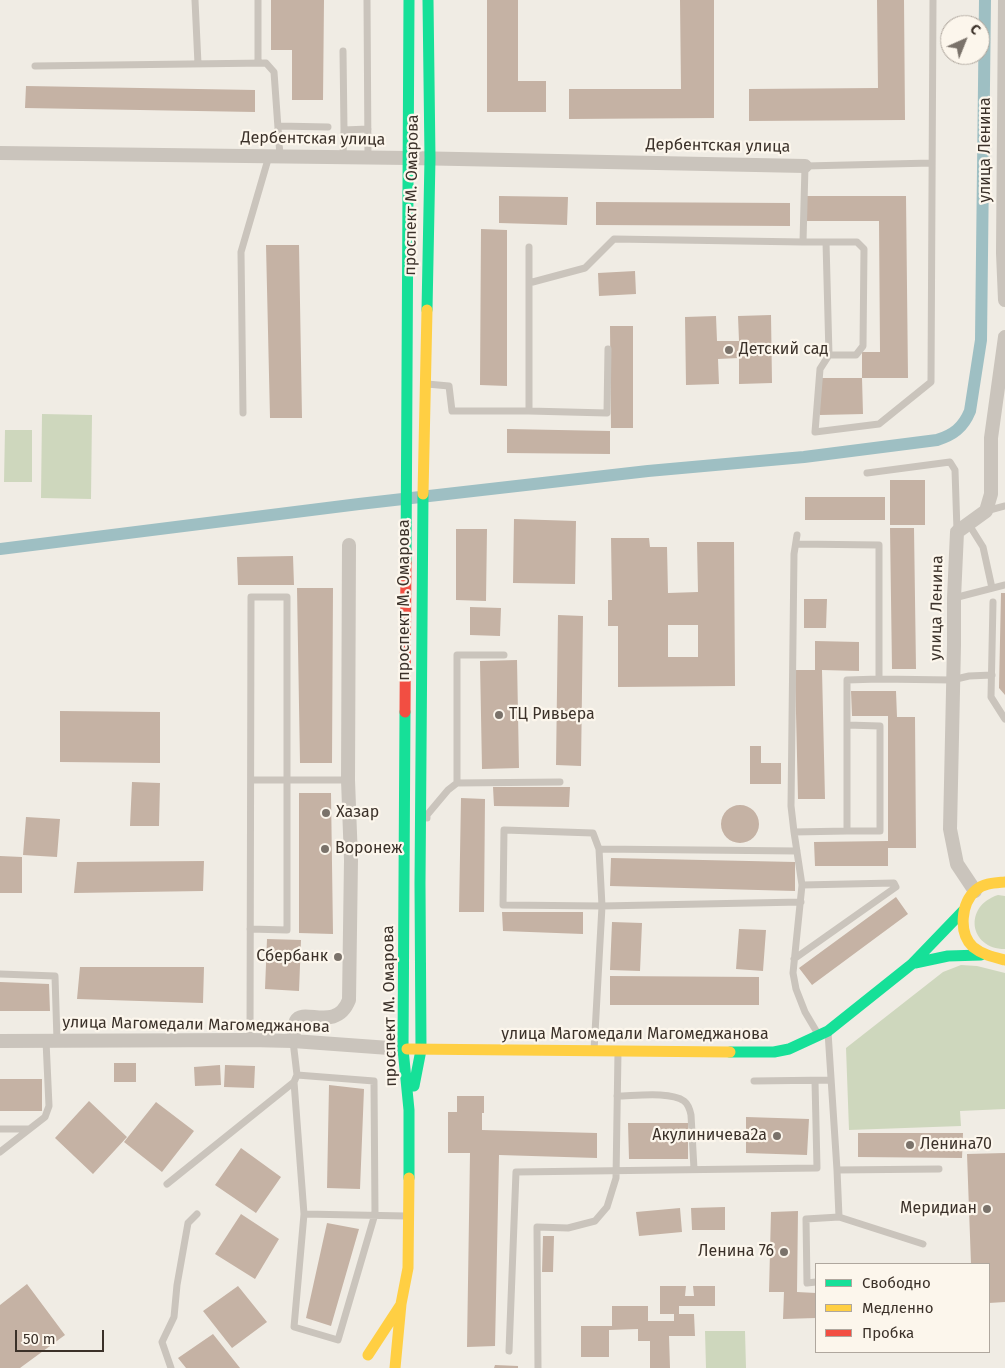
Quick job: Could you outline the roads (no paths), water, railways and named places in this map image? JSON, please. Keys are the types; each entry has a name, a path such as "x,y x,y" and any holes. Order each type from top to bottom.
{"main road":[{"name":"проспект М. Омарова","path":"408,0 409,158 403,1049 409,1110"},
{"name":"проспект М. Омарова","path":"409,1110 421,1050 422,521 430,158 428,0"},
{"path":"975,891 987,884 1005,882"},
{"name":"улица Магомедали Магомеджанова","path":"421,1050 774,1052 790,1049 823,1034 912,964 963,911 975,891"},
{"path":"963,911 962,924 965,936 971,946 981,955"},
{"name":"улица Магомедали Магомеджанова","path":"912,964 942,956 963,954 981,955 992,959 1005,960"},
{"name":"улица Магомедали Магомеджановa","path":"403,1049 421,1050"},
{"path":"395,1368 408,1268 409,1110"},
{"path":"358,1362 368,1355 402,1304"},
{"path":"368,1355 379,1354 389,1359 395,1368"}],"street":[{"name":"улица Ленина","path":"1005,0 1005,300"},
{"name":"Дербентская улица","path":"0,153 430,158 805,166"},
{"path":"962,527 986,511 992,494 991,438 1005,337"},
{"name":"улица Ленина","path":"962,527 954,598 950,829 957,864 975,891"},
{"path":"294,1041 296,1021 299,1018 329,1018 339,1015 345,1009 349,1000 351,860 348,780 349,545"},
{"name":"улица Магомедали Магомеджановa","path":"0,1041 250,1040 294,1041 403,1049"}],"lane":[{"path":"196,0 198,64"},
{"path":"258,0 258,63"},
{"path":"368,0 368,157"},
{"path":"826,242 829,356 820,369 815,432 879,424 931,382 933,0"},
{"path":"342,157 344,130 343,51"},
{"path":"35,66 266,63 274,72 278,126 274,156 241,252 243,413"},
{"path":"278,126 328,126"},
{"path":"344,130 368,129"},
{"path":"803,242 805,166 932,163"},
{"path":"529,283 585,268 614,239 857,242 864,248 863,346 856,355 829,356"},
{"path":"529,247 529,411"},
{"path":"424,384 449,386 452,411 607,413 608,349"},
{"path":"867,473 950,462 955,470 962,527 983,547 992,588"},
{"path":"986,511 1005,506"},
{"path":"797,535 791,717 791,806 802,885 793,974 796,989 805,1012 823,1034 831,1080 839,1217"},
{"path":"796,544 879,545 879,679"},
{"path":"954,598 1005,586"},
{"path":"250,929 287,930 287,597 251,597 250,780 250,929 250,1040"},
{"path":"993,602 992,697 1005,719"},
{"path":"457,783 457,655 504,655"},
{"path":"847,831 847,680 952,680 969,676 992,675"},
{"path":"794,832 880,831 880,726 847,725"},
{"path":"250,780 348,780"},
{"path":"420,883 427,815 448,790 457,783 560,782"},
{"path":"594,1051 602,906 600,849 593,833 504,830 502,905 602,906 801,902"},
{"path":"600,849 797,851"},
{"path":"794,959 896,887 894,883 802,885"},
{"path":"0,974 55,976 49,1106 45,1117 0,1152"},
{"path":"167,1184 296,1079 374,1081 375,1214 338,1340 294,1327 304,1214 296,1079 294,1041"},
{"path":"538,1368 536,1227 568,1228 594,1221 607,1207 616,1178 618,1051"},
{"path":"754,1081 831,1080"},
{"path":"509,1351 516,1172 616,1169 817,1168 815,1081"},
{"path":"617,1096 668,1095 684,1101 691,1115 694,1169"},
{"path":"0,1129 30,1129"},
{"path":"837,1170 939,1169"},
{"path":"171,1368 162,1342 174,1317 177,1285 188,1224 197,1214"},
{"path":"304,1214 409,1216"},
{"path":"815,1282 807,1283 806,1219 839,1217 923,1244"}],"waterway":[{"path":"0,549 359,504 648,471 804,457 937,440 948,436 961,426 970,411 981,340 985,0"}],"place":[{"name":"Детский сад","path":"729,350"},
{"name":"ТЦ Ривьера","path":"499,715"},
{"name":"Хазар","path":"326,813"},
{"name":"Воронеж","path":"325,849"},
{"name":"Сбербанк","path":"338,957"},
{"name":"Акулиничева2а","path":"777,1136"},
{"name":"Ленина70","path":"910,1145"},
{"name":"Меридиан","path":"987,1209"},
{"name":"Ленина 76","path":"784,1252"}]}
